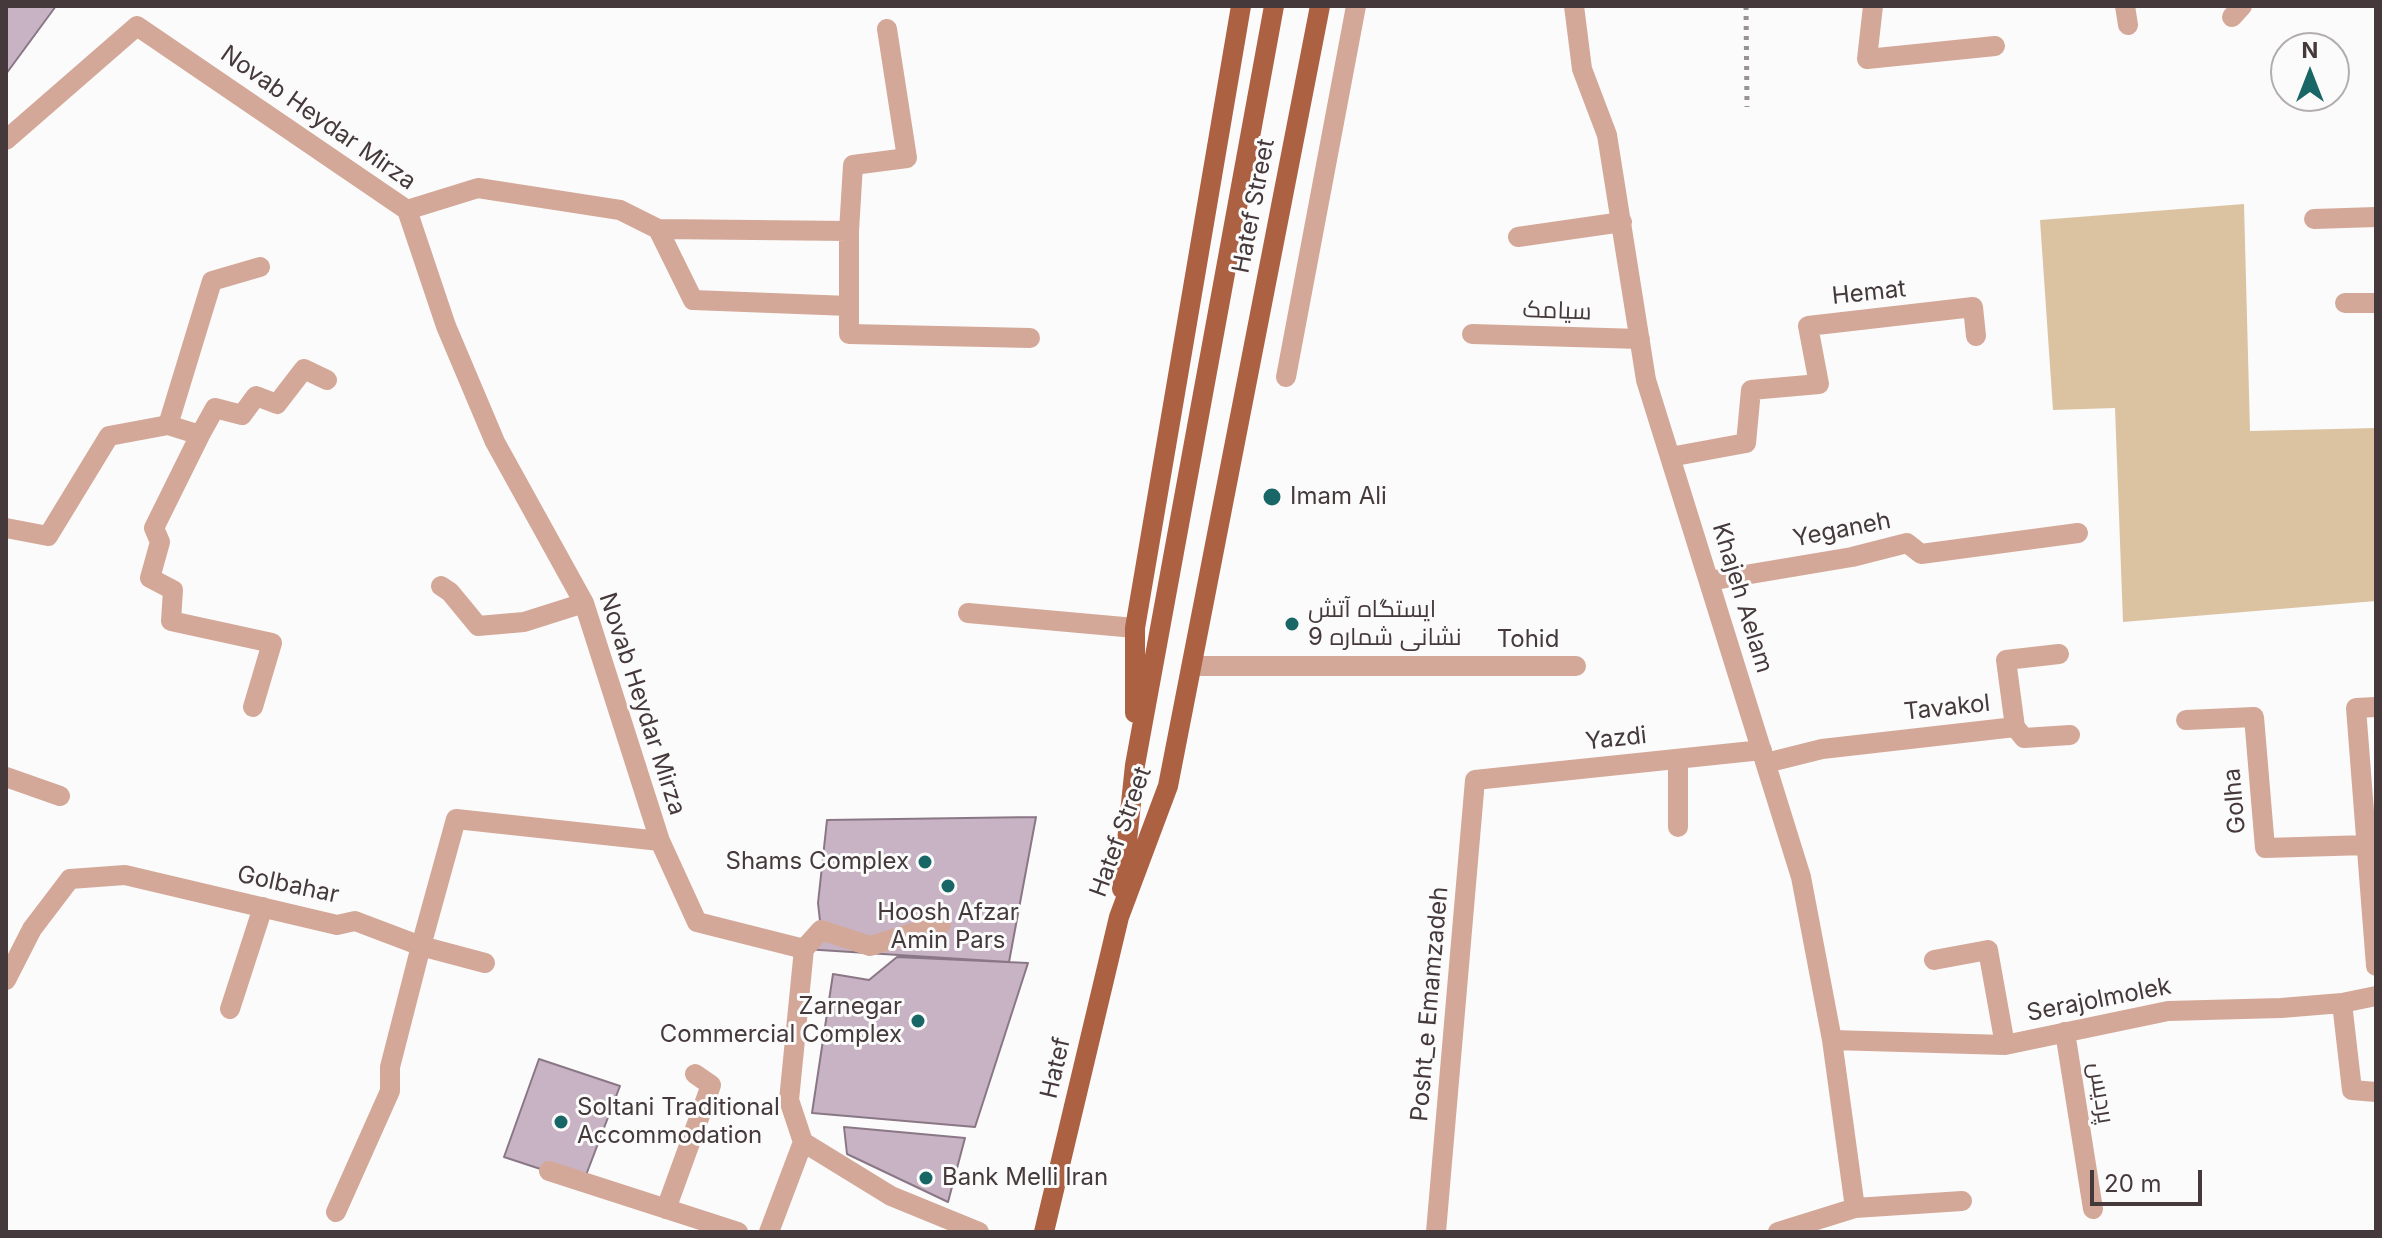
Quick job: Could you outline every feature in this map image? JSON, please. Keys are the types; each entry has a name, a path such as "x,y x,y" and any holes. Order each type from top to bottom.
{"main road":[{"path":"1135,765 1135,628 1241,6"},
{"name":"Hatef Street","path":"1119,917 1135,765 1274,6"},
{"name":"Hatef Street","path":"1119,917 1168,786 1320,6"},
{"name":"Hatef","path":"1044,1232 1119,917"}],"street":[{"path":"1286,377 1356,6"},
{"name":"Khajeh Aelam","path":"1574,6 1582,69 1607,135 1646,380 1801,877 1832,1040 1855,1208"},
{"path":"1873,6 1867,59 1995,46"},
{"name":"Novab Heydar Mirza","path":"6,140 137,26 407,210 446,326 495,442 584,603 660,841 697,922 804,949"},
{"path":"887,29 907,158 853,165 849,231 849,334 1030,338"},
{"path":"407,210 478,188 620,210 658,229 849,231"},
{"path":"2314,219 2376,217"},
{"path":"1518,237 1622,222"},
{"path":"658,229 693,300 849,306"},
{"path":"168,425 212,281 260,267"},
{"path":"2345,303 2376,303"},
{"name":"Hemat","path":"1670,457 1746,443 1751,390 1819,384 1808,326 1973,307 1976,336"},
{"name":"سیامک","path":"1472,334 1640,339"},
{"path":"253,707 272,643 171,621 173,590 150,578 160,542 154,528 215,408 242,415 256,396 277,404 304,369 327,380"},
{"path":"6,528 48,536 109,436 168,425 200,435"},
{"name":"Yeganeh","path":"1709,581 1852,557 1907,543 1921,554 2078,533"},
{"path":"441,586 450,592 478,626 524,622 584,603"},
{"path":"968,613 1135,628"},
{"name":"Tavakol","path":"1764,757 2015,727 2006,660 2059,654"},
{"name":"Tohid","path":"1192,666 1576,666"},
{"path":"2376,707 2356,708 2376,966"},
{"name":"Golha","path":"2186,720 2254,717 2265,848 2367,845"},
{"path":"2015,727 2024,738 2070,735"},
{"name":"Yazdi","path":"1475,780 1678,759 1764,757"},
{"path":"1678,759 1678,827"},
{"path":"6,777 60,796"},
{"name":"Posht_e Emamzadeh","path":"1436,1232 1475,780"},
{"path":"336,1212 390,1091 390,1067 456,819 660,841"},
{"name":"Golbahar","path":"6,980 32,929 70,879 125,875 337,925 355,921 421,946 485,963"},
{"path":"230,1009 263,907"},
{"path":"769,1232 803,1142 789,1100 804,949 821,930 870,946 941,924"},
{"path":"1934,960 1988,950 2005,1045"},
{"name":"Serajolmolek","path":"1832,1040 2005,1045 2168,1011 2281,1008 2342,1003 2376,996"},
{"path":"2342,1003 2352,1090 2376,1092"},
{"name":"پردیس","path":"2065,1032 2093,1209"},
{"path":"666,1209 711,1085 695,1074"},
{"path":"803,1142 891,1196 979,1232"},
{"path":"549,1171 738,1232"},
{"path":"1778,1232 1855,1208 1962,1201"}],"path":[{"path":"1746,6 1747,107"}],"shaded area":[{"path":"2244,204 2250,431 2376,428 2376,601 2123,622 2115,408 2053,410 2040,220"}],"building":[{"path":"6,6 56,6 6,74"},
{"name":"Shams Complex","path":"1036,817 1009,962 804,949 821,930 818,903 827,820"},
{"name":"Zarnegar Commercial Complex","path":"897,957 1028,963 975,1127 812,1113 833,974 869,980"},
{"name":"Soltani Traditional Accommodation","path":"539,1059 620,1086 583,1183 504,1157"},
{"name":"Bank Melli Iran","path":"844,1127 965,1138 948,1202 847,1154"}],"place":[{"name":"Imam Ali","path":"1272,497"},
{"name":"ایستگاه آتش نشانی شماره 9","path":"1292,624"},
{"name":"Shams Complex","path":"925,862"},
{"name":"Hoosh Afzar Amin Pars","path":"948,886"},
{"name":"Zarnegar Commercial Complex","path":"918,1021"},
{"name":"Soltani Traditional Accommodation","path":"561,1122"},
{"name":"Bank Melli Iran","path":"926,1178"}]}
